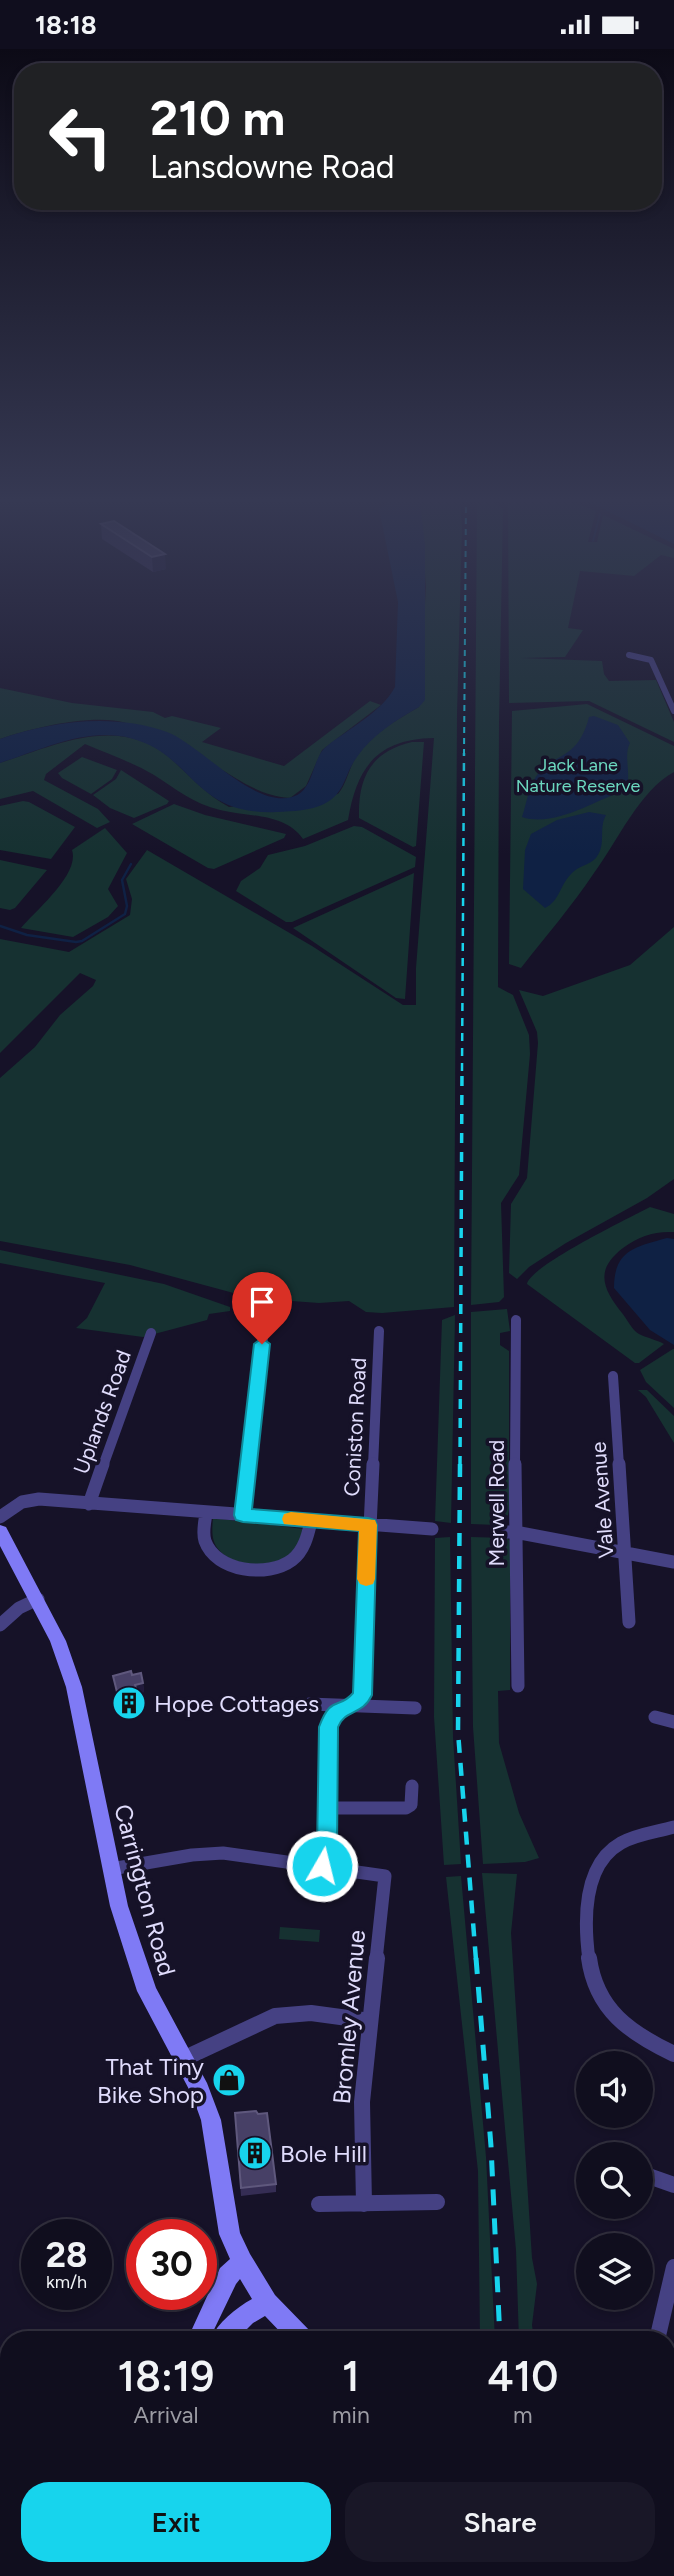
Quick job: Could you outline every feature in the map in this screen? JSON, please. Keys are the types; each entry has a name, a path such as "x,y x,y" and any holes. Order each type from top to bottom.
{"main road":[{"name":"Carrington Road","path":"0,1531 58,1641 74,1687 111,1869 136,1963 147,1991 200,2090 211,2120 230,2234 242,2262 267,2303 294,2331"},
{"path":"202,2331 229,2276 242,2262"},
{"path":"230,2331 245,2315 267,2303"}],"street":[{"path":"629,655 651,660 674,711"},
{"path":"243,1515 265,1319"},
{"name":"Merwell Road","path":"516,1320 514,1532 518,1686"},
{"name":"Coniston Road","path":"355,1704 362,1695 379,1331"},
{"name":"Uplands Road","path":"89,1504 151,1333"},
{"name":"Vale Avenue","path":"613,1376 629,1622"},
{"path":"0,1517 30,1499 432,1528"},
{"path":"206,1513 204,1531 209,1548 224,1562 246,1568 271,1568 293,1559 307,1539 311,1521"},
{"path":"498,1532 514,1532 674,1562"},
{"path":"0,1625 19,1608 38,1599"},
{"path":"309,1704 415,1708"},
{"path":"111,1869 192,1854 223,1853 322,1866 327,1850 329,1727 333,1715 341,1708 355,1704"},
{"path":"655,1717 674,1722"},
{"path":"327,1808 406,1808 411,1805 412,1786"},
{"path":"674,1827 617,1845 598,1865 590,1885 587,1924 589,1958 601,2000 629,2030 674,2054"},
{"name":"Bromley Avenue","path":"322,1866 385,1876 362,2102 364,2204"},
{"path":"183,2059 286,2013 312,2013 370,2021"},
{"path":"653,2178 674,2185"},
{"path":"319,2204 437,2202"},
{"path":"664,2331 674,2267"}],"green space":[{"path":"424,619 460,619 454,1307 382,1313 366,1312 349,1301 319,1303 252,1298 130,1265 0,1241 0,1078 35,1047 60,1015 93,986 96,980 80,973 0,1053 0,939 69,952 130,915 132,899 126,879 147,850 312,946 403,1005 416,1005 416,968 434,738 414,740 384,750 364,771 357,785 348,820 303,839 287,824 276,820 202,804 146,770 85,744 46,774 44,780 98,809 110,822 97,828 33,791 0,799 0,763 65,742 109,736 130,738 150,745 170,758 212,796 229,807 338,794 355,759 368,743 392,723 419,707"},
{"path":"476,619 501,619 498,987 513,995 529,1035 530,1054 519,1175 501,1203 504,1297 499,1302 471,1305"},
{"path":"509,619 570,619 568,628 583,630 565,657 521,658 602,661 604,674 609,681 656,680 674,722 674,742 589,701 509,703"},
{"path":"0,688 72,703 153,712 165,718 172,716 221,728 202,742 284,766 370,701 381,705 322,750 306,786 290,798 268,794 148,731 113,720 45,726 0,739"},
{"name":"Jack Lane Nature Reserve","path":"587,704 674,746 674,772 650,791 586,885 521,968 509,964 512,711"},
{"path":"412,742 424,742 416,846 413,847 359,818 361,791 369,769 386,752"},
{"path":"82,757 117,770 112,779 91,794 58,773"},
{"path":"121,770 169,801 167,804 134,818 110,808 93,795 116,779"},
{"path":"23,801 75,827 51,859 0,850 0,806"},
{"path":"174,804 205,815 286,834 284,838 214,869 208,868 132,824"},
{"path":"354,826 362,827 416,857 415,867 292,922 286,922 236,891 241,881 260,868 268,855 305,846"},
{"path":"105,828 127,853 108,889 118,906 108,917 73,937 21,928 46,902 70,870 72,850"},
{"path":"0,860 47,870 15,908 10,910 0,908"},
{"path":"414,873 405,999 396,998 293,928"},
{"path":"674,927 674,1179 647,1198 566,1243 529,1267 517,1279 509,1273 511,1204 527,1178 538,1043 537,1032 519,990 543,996 630,965"},
{"path":"650,1207 674,1214 674,1232 653,1233 623,1248 608,1264 604,1280 610,1296 632,1327 639,1334 664,1344 639,1363 635,1363 527,1284 532,1276 562,1255"},
{"path":"0,1250 164,1284 230,1307 230,1311 209,1314 207,1320 143,1337 76,1328 87,1318 105,1283 0,1263"},
{"path":"507,1309 510,1331 500,1333 500,1345 509,1351 508,1515 497,1525 471,1524 471,1312"},
{"path":"455,1315 451,1523 435,1521 442,1320"},
{"path":"673,1349 674,1408 646,1382 640,1370"},
{"path":"638,1390 647,1390 674,1416 674,1443 646,1397"},
{"path":"213,1518 304,1529 296,1547 288,1556 269,1563 246,1563 226,1556 216,1547"},
{"path":"450,1537 453,1737 461,1864 444,1865 434,1717 435,1538"},
{"path":"471,1537 507,1538 510,1541 510,1690 498,1691 499,1743 519,1813 539,1858 525,1862 483,1864 473,1727"},
{"path":"482,1873 517,1874 511,1933 532,2258 537,2284 533,2331 519,2331 516,2250"},
{"path":"461,1876 486,2157 495,2331 480,2331 478,2171 446,1877"},
{"path":"280,1927 320,1930 319,1942 279,1939"}],"water":[{"path":"397,619 425,619 425,700 419,707 377,735 357,757 337,794 331,800 313,808 277,812 249,811 227,804 210,795 168,757 151,746 113,735 64,741 0,763 0,739 62,724 104,721 126,723 167,732 181,739 244,785 261,793 277,798 292,797 305,788 322,751 373,712 395,687"},
{"path":"594,716 618,725 630,743 626,790 561,816 548,819 522,817 532,784 540,771 578,743 589,717"},
{"path":"589,812 606,815 599,853 596,858 572,873 554,901 545,908 523,889 525,850 531,834 557,820"},
{"path":"667,1238 674,1239 674,1345 650,1330 614,1288 618,1265 628,1252"}],"building":[{"name":"Hope Cottages","path":"131,1671 132,1675 141,1673 143,1683 135,1685 140,1703 121,1708 113,1676"},
{"name":"Bole Hill","path":"256,2111 258,2114 267,2113 276,2184 241,2188 235,2113"}],"waterway":[{"path":"0,926 27,935 82,941 125,914 127,906 122,880 131,864"}],"railway":[{"path":"464,755 465,619"},
{"path":"462,1071 464,753"},
{"path":"460,1466 462,1069"},
{"path":"460,1464 458,1732 476,1960"},
{"path":"476,1958 491,2146 500,2331"}],"slow traffic":[{"path":"291,1519 368,1525 366,1579"}],"place":[{"name":"Hope Cottages","path":"129,1703"},
{"name":"That Tiny Bike Shop","path":"229,2080"},
{"name":"Bole Hill","path":"255,2153"}],"route":[{"path":"262,1344 243,1515 368,1525 362,1695 355,1704 341,1708 333,1715 329,1727 327,1850 322,1866"}]}
